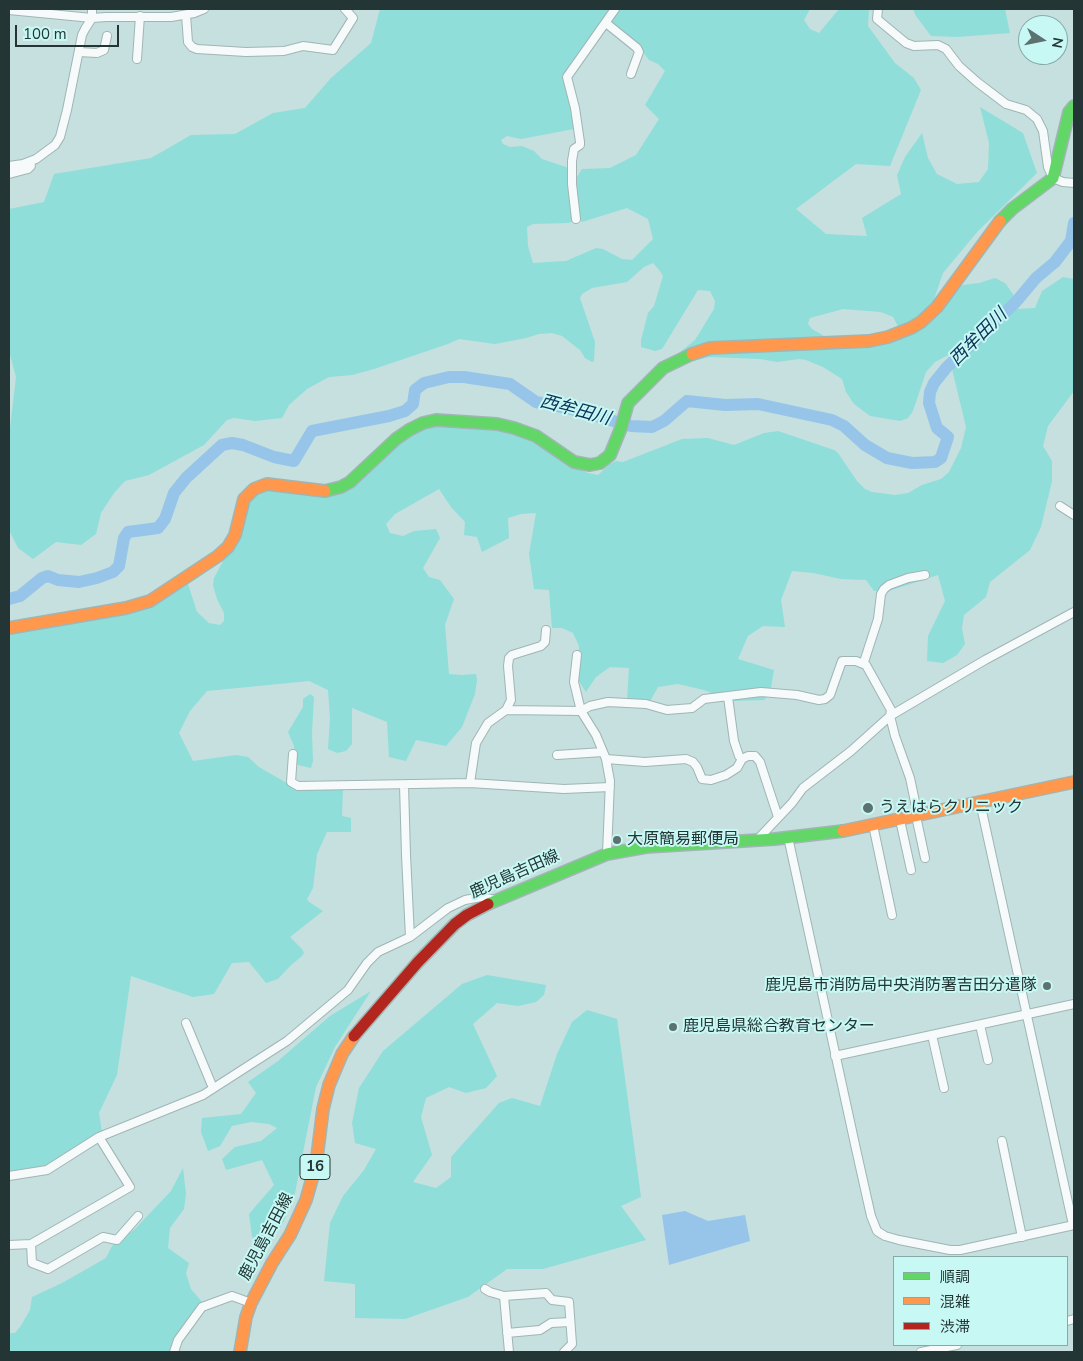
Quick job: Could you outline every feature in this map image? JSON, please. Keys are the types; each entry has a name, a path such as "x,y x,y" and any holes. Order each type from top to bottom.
{"street":[{"path":"9,166 30,162 51,149 60,137 84,29 92,18 92,9"},
{"path":"9,10 92,18 106,16 171,17 186,15 204,9"},
{"path":"186,15 188,42 197,49 246,52 284,51 303,46 332,50 353,18 345,9"},
{"path":"576,220 572,184 572,161 574,149 580,145 580,142 575,108 567,77 615,9"},
{"path":"878,9 877,19 906,43 914,46 938,45 946,49 959,66 977,82 1006,104 1026,110 1037,119 1043,131 1048,167 1053,178 1063,182 1074,183"},
{"path":"137,59 140,16"},
{"path":"606,23 637,48 639,52 631,74"},
{"path":"79,52 97,53 104,50 107,36"},
{"path":"9,628 85,616 137,606 150,601 218,556 228,547 235,535 244,499 254,489 267,484 330,491 341,487 350,482 396,439 423,423 436,420 451,420 497,424 514,428 536,436 574,462 590,466 600,463 608,457 628,403 663,368 684,357 710,348 869,341 888,337 911,328 921,322 937,307 999,222 1012,209 1053,178 1069,112 1074,106"},
{"path":"9,174 28,169 31,166 30,162"},
{"path":"1060,506 1074,515"},
{"path":"864,662 878,619 881,594 884,589 889,585 908,578 925,575"},
{"path":"757,840 792,804 803,788 851,751 890,716 985,660 1074,612"},
{"path":"470,783 476,743 488,723 506,710 511,700 509,658 512,655 541,646 545,642 546,630"},
{"path":"577,654 574,682 581,711 596,735 604,756 610,787 608,854"},
{"path":"506,710 581,711 590,706 608,702 646,704 667,710 692,708 704,699 761,692 796,695 819,700 826,699 830,695 842,661 864,662 868,666 891,710 890,716 895,736 910,778 925,858"},
{"path":"728,697 734,740 739,756 742,759"},
{"path":"292,754 291,782 298,786 470,783 564,789 610,787"},
{"path":"558,755 604,756 645,762 686,759 693,762 697,767 702,779 712,780 738,768 742,759 748,756 755,756 760,762 778,817"},
{"name":"鹿児島吉田線","path":"240,1352 246,1317 251,1303 272,1263 290,1235 306,1200 316,1165 323,1109 329,1085 342,1054 354,1036 436,943 467,915 495,900 608,854 646,847 788,838 873,825 1074,782"},
{"path":"404,785 410,937"},
{"path":"788,838 871,1216 877,1231 884,1236 950,1250 976,1247 1074,1225 980,802"},
{"path":"900,820 911,870"},
{"path":"873,825 892,915"},
{"path":"9,1176 46,1170 99,1137 203,1095 287,1041 348,990 367,963 378,952 410,937 448,908 465,900 481,897 495,900"},
{"path":"835,1056 1074,1004"},
{"path":"186,1023 213,1088"},
{"path":"980,1025 988,1060"},
{"path":"932,1035 944,1088"},
{"path":"9,1245 30,1244 130,1187 99,1137"},
{"path":"1002,1141 1022,1236"},
{"path":"30,1244 32,1263 48,1269 103,1237 117,1240 138,1216"},
{"path":"485,1289 504,1296 546,1293 552,1300 569,1302 572,1344 564,1352"},
{"path":"174,1352 178,1340 202,1307 232,1296 251,1303"},
{"path":"504,1296 509,1352"},
{"path":"508,1334 540,1330 551,1323 570,1322"},
{"path":"921,1352 952,1346"}],"shaded area":[{"path":"380,9 612,9 567,71 576,124 574,129 521,139 507,136 501,140 503,144 510,147 522,146 534,151 542,159 569,168 574,221 568,223 533,224 527,227 528,246 533,263 566,261 596,248 603,249 622,259 632,260 653,239 648,219 627,208 582,222 574,182 582,169 610,168 636,155 659,119 645,105 665,71 658,64 649,60 640,48 609,22 619,9 810,9 804,20 810,29 819,33 839,9 869,9 868,26 895,63 914,78 921,90 890,166 856,164 796,209 826,234 867,236 862,218 901,194 897,175 905,157 922,133 928,158 937,174 957,184 979,182 988,169 989,143 980,107 1023,133 1037,173 978,231 943,273 931,308 900,330 893,317 881,312 843,309 810,318 808,324 812,329 824,336 822,340 673,358 695,340 714,309 715,301 710,291 698,290 662,349 655,351 641,347 648,313 654,306 663,276 653,263 644,267 627,282 592,288 582,294 580,298 595,342 594,361 592,362 585,358 580,350 562,336 552,333 495,344 459,339 374,369 352,375 329,377 307,389 289,405 282,418 255,421 234,418 227,420 204,445 149,475 125,481 114,493 101,513 96,534 81,545 56,542 33,559 18,548 9,530 10,428 16,377 9,351 9,209 44,202 54,174 151,158 191,135 235,134 273,113 305,108 331,78 371,43"},
{"path":"913,9 1005,9 1010,33 957,37 931,36"},
{"path":"1063,277 1074,279 1074,391 1048,426 1043,446 1052,461 1052,481 1041,527 1030,550 990,582 986,597 964,615 962,628 965,644 957,655 943,663 927,661 928,636 945,601 938,575 892,590 874,591 866,580 841,579 792,571 781,600 785,627 763,626 748,636 738,659 774,670 770,694 764,700 732,701 704,690 678,684 658,687 649,703 627,700 629,668 610,667 596,677 586,692 577,678 579,646 573,633 562,628 552,628 549,590 534,589 529,554 536,513 521,514 508,518 509,538 482,552 477,537 464,535 465,522 451,507 439,489 395,514 386,524 390,533 403,536 414,531 436,529 440,538 423,568 429,577 440,580 454,599 445,625 449,674 476,674 475,694 462,727 446,746 416,740 406,761 389,757 387,722 352,708 352,744 346,751 337,753 328,749 330,718 328,690 309,681 207,691 190,711 179,733 193,761 236,755 248,757 259,767 297,789 343,787 342,816 351,818 351,832 327,832 317,854 313,888 307,899 323,911 290,937 304,953 278,979 266,983 249,962 232,963 214,994 193,997 131,976 117,1075 99,1113 102,1132 46,1166 9,1171 9,631 130,612 184,583 188,584 197,612 209,623 220,625 224,621 224,613 213,585 214,578 228,552 245,506 250,499 263,489 331,493 412,432 434,424 509,429 524,434 571,465 588,473 598,475 616,461 623,462 682,439 708,438 734,445 764,433 778,431 834,450 865,489 872,492 895,495 908,493 922,485 941,479 949,472 961,448 966,427 952,369 952,353 935,362 926,372 913,411 908,418 900,421 870,416 854,404 846,392 842,379 823,367 806,360 777,362 760,359 709,357 675,366 711,352 892,339 955,286 979,283 995,278 1005,283 1013,294 1017,309 1035,308 1042,291"},
{"path":"310,694 314,697 313,761 311,768 298,765 295,761 294,746 288,732 303,707 303,699"},
{"path":"487,975 546,985 544,995 536,1002 518,1006 497,1003 473,1024 497,1076 486,1088 466,1093 449,1087 426,1098 421,1117 432,1155 413,1182 436,1188 451,1177 451,1157 499,1103 512,1098 540,1106 557,1054 572,1022 587,1010 617,1019 641,1197 621,1206 646,1240 543,1269 507,1269 468,1297 405,1319 355,1318 355,1284 324,1281 330,1223 343,1196 364,1170 376,1149 355,1143 352,1123 359,1088 383,1051 462,984"},
{"path":"371,991 335,1047 316,1087 295,1193 283,1223 264,1250 252,1237 249,1214 274,1185 262,1160 226,1170 222,1159 235,1147 261,1141 277,1128 269,1124 251,1122 232,1126 220,1146 208,1151 201,1132 202,1118 241,1114 256,1093 248,1082 278,1061 330,1016"},
{"path":"183,1168 186,1194 184,1209 170,1228 168,1248 189,1263 186,1273 191,1289 202,1302 183,1326 173,1345 172,1352 9,1352 9,1333 15,1333 20,1327 30,1310 32,1297 62,1283 106,1258 112,1246 135,1229 171,1191"},
{"path":"685,1211 708,1221 745,1215 750,1241 669,1265 662,1215"}],"waterway":[{"name":"西牟田川","path":"9,599 20,596 42,578 48,576 58,580 79,582 113,572 119,566 124,538 128,532 158,528 165,519 174,493 186,478 222,445 232,443 243,445 274,457 294,461 312,431 389,416 405,411 413,404 415,390 424,383 449,377 464,377 510,384 536,402 568,408 631,426 652,427 664,421 687,401 725,405 758,404 832,420 844,426 865,445 887,458 912,463 935,462 941,458 948,437 937,428 929,403 930,392 934,383 947,367 1015,303 1036,278 1055,262 1071,241 1074,223"}],"traffic: fast":[{"path":"1000,221 1012,209 1053,178 1069,112 1074,106"},
{"path":"325,491 341,487 350,482 396,439 409,430 423,423 436,420 497,424 514,428 536,436 574,462 590,465 600,463 610,455 621,428 628,403 663,368 692,354"},
{"path":"488,904 607,854 646,847 775,839 843,831"}],"traffic: slow":[{"path":"692,354 710,348 869,341 888,337 911,328 921,322 937,307 1000,221"},
{"path":"9,628 126,608 150,601 218,556 228,547 235,535 244,499 254,489 267,484 325,491"},
{"path":"843,831 1074,782"},
{"path":"240,1352 246,1317 251,1303 272,1263 290,1235 306,1200 316,1165 323,1109 329,1085 342,1054 354,1036"}],"traffic: jam":[{"path":"354,1036 418,962 455,924 488,904"}],"place":[{"name":"うえはらクリニック","path":"868,808"},
{"name":"大原簡易郵便局","path":"617,840"},
{"name":"鹿児島市消防局中央消防署吉田分遣隊","path":"1047,986"},
{"name":"鹿児島県総合教育センター","path":"673,1027"}]}
